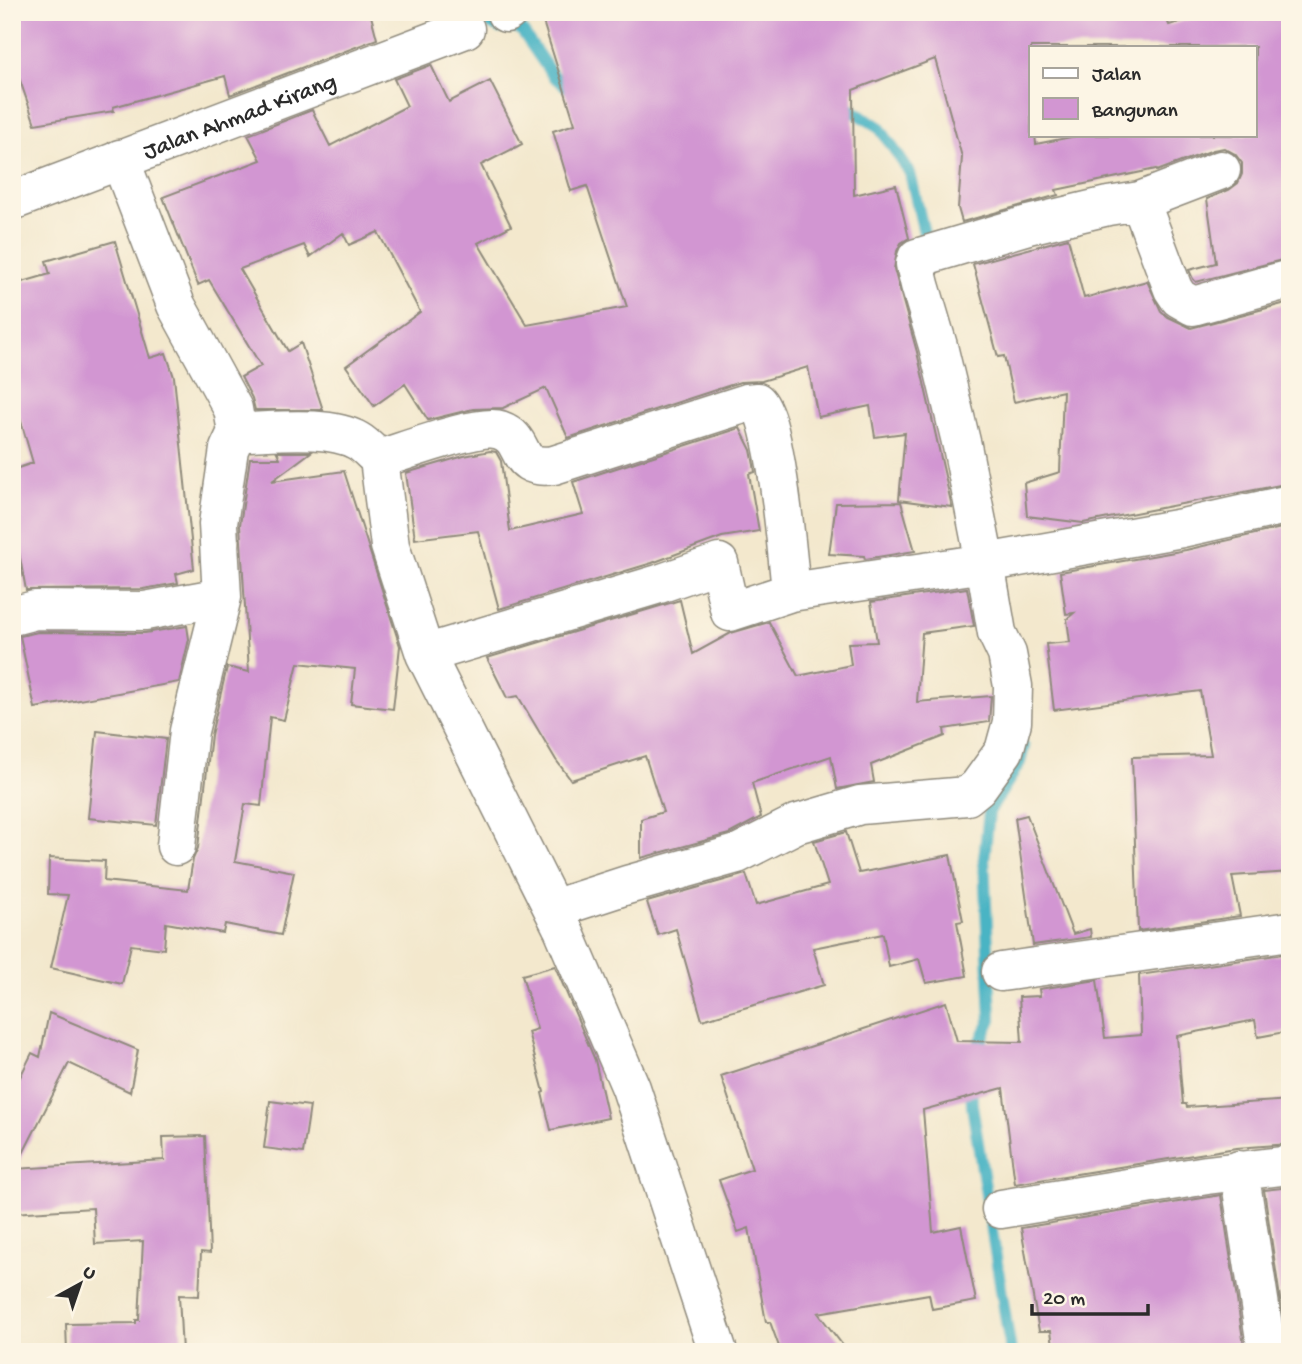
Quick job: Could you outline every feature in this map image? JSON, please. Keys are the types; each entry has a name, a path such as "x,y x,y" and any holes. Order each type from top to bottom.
{"street":[{"name":"Jalan Ahmad Kirang","path":"12,201 505,13"},
{"path":"120,159 176,305 233,409 237,432 229,449 218,524 222,597 189,731 176,846"},
{"path":"553,909 737,854 796,824 860,805 967,796 978,787 1004,751 1012,722 1013,686 1007,654 997,633 1002,560 920,285 915,264 917,258 1028,225 1140,201 1221,170"},
{"path":"1140,201 1173,289 1185,303 1193,306 1290,279"},
{"path":"379,459 474,430 497,429 509,434 527,461 534,466 554,465 757,402 763,411 774,456 782,503 791,592"},
{"path":"237,432 320,431 340,434 358,441 379,459 390,546 425,654 553,909 631,1088 718,1352"},
{"path":"425,654 659,584 719,563 730,612 791,592 1002,560 1182,528 1290,504"},
{"path":"12,616 35,610 145,611 222,597"},
{"path":"1001,972 1290,931"},
{"path":"1001,1209 1290,1164"},
{"path":"1239,1171 1267,1352"}],"building":[{"path":"12,12 370,12 377,39 230,95 225,76 113,107 114,111 35,124 12,57"},
{"path":"540,12 1164,12 1169,25 1214,12 1290,12 1290,258 1196,282 1193,279 1189,270 1216,263 1207,199 1229,190 1238,183 1242,174 1242,163 1235,154 1224,148 1157,171 1156,169 1056,190 1058,195 962,222 958,208 962,157 935,59 853,90 854,195 896,185 909,238 901,243 897,251 894,269 917,352 952,507 899,500 905,433 875,437 870,406 818,417 808,367 762,381 740,382 568,438 546,388 503,408 473,409 428,420 405,384 374,406 346,366 420,312 378,232 349,245 343,233 310,257 304,245 240,269 288,351 301,343 323,410 255,410 241,377 261,366 209,280 198,285 163,197 261,160 248,135 312,110 330,146 407,106 394,79 431,65 449,102 490,81 522,144 481,165 511,226 478,243 527,325 627,307 587,186 571,191 553,131 575,124"},
{"path":"1068,238 1084,298 1147,281 1161,311 1191,328 1290,302 1290,483 1083,523 1027,516 1024,483 1060,472 1063,391 1014,402 1004,356 998,357 973,264"},
{"path":"115,241 150,358 166,353 174,377 194,569 176,574 178,583 143,589 26,590 12,515 12,470 33,463 12,390 12,285 50,274 46,261"},
{"path":"740,428 751,450 754,465 755,472 749,474 759,531 722,537 652,563 499,609 478,531 415,539 406,473 464,456 496,452 501,461 510,531 583,514 573,482"},
{"path":"277,452 311,452 272,481 344,471 400,646 393,709 351,704 355,669 298,663 284,720 270,717 261,806 245,804 235,861 294,872 281,935 225,924 223,933 166,923 164,949 131,945 122,984 51,968 68,895 48,894 49,858 105,861 104,881 188,890 193,859 198,848 211,735 227,667 249,672 240,525 250,458 280,458"},
{"path":"901,502 915,551 865,559 864,556 829,554 836,503"},
{"path":"1290,526 1290,872 1232,876 1240,916 1138,931 1132,757 1211,755 1200,691 1054,710 1046,644 1070,642 1067,619 1074,613 1066,614 1060,572 1186,550"},
{"path":"967,588 974,626 922,633 917,702 991,696 989,722 944,729 945,736 871,765 874,782 837,789 831,756 752,783 761,817 729,834 641,858 641,819 663,812 645,756 571,780 518,696 507,698 487,658 680,600 693,654 731,633 769,622 798,676 851,665 848,643 877,642 871,602"},
{"path":"187,626 189,639 179,682 35,708 20,636 38,632 145,633"},
{"path":"97,731 166,739 156,825 88,818"},
{"path":"1027,815 1073,934 1090,929 1091,937 1033,945 1015,818"},
{"path":"846,832 859,873 950,855 963,921 957,922 967,976 926,983 919,959 889,967 883,934 813,948 824,985 702,1020 676,929 658,935 647,902 746,874 756,905 828,885 814,841"},
{"path":"1290,953 1290,1031 1258,1037 1255,1020 1177,1036 1183,1104 1187,1107 1290,1100 1290,1144 1236,1148 1015,1184 1003,1088 923,1110 933,1232 961,1226 976,1301 932,1309 929,1294 818,1313 848,1352 781,1352 770,1322 766,1322 749,1228 738,1232 719,1180 752,1169 721,1076 946,1002 957,1041 1022,1042 1019,997 1040,996 1039,989 1097,980 1105,1038 1141,1035 1139,975"},
{"path":"555,966 595,1060 608,1118 551,1130 528,1032 537,1029 522,975"},
{"path":"49,1013 138,1050 130,1092 69,1063 15,1169 164,1160 163,1137 205,1136 210,1253 201,1252 199,1296 179,1295 182,1352 67,1352 66,1324 136,1323 136,1320 139,1320 143,1241 95,1244 93,1208 12,1213 12,1093 32,1053 40,1057"},
{"path":"270,1101 310,1106 303,1153 264,1148"},
{"path":"1290,1187 1290,1352 1288,1352 1264,1190"},
{"path":"1221,1195 1245,1352 1054,1352 1051,1331 1039,1331 1021,1228"}],"waterway":[{"path":"467,12 500,28 520,28 553,76 575,93"},
{"path":"839,102 879,127 910,173 928,250"},
{"path":"975,1054 991,1019 984,859 989,812 1020,762 1024,747"},
{"path":"971,1082 972,1105 1011,1352"}]}
